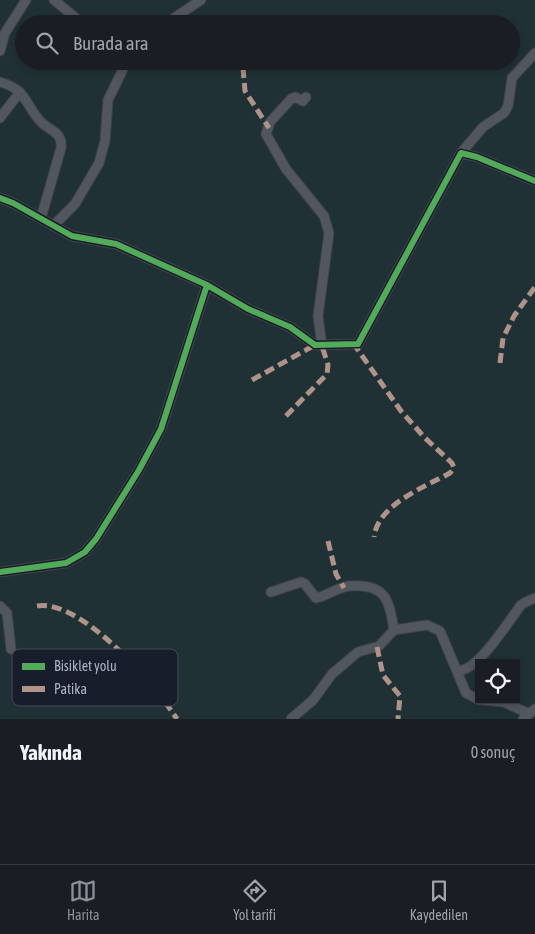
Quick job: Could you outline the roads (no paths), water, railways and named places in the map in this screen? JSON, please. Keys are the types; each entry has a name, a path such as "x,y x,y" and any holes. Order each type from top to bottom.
{"street":[{"path":"16,15 26,0"},
{"path":"54,0 72,15"},
{"path":"178,15 200,0"},
{"path":"0,51 5,33 15,17"},
{"path":"520,69 535,53"},
{"path":"53,226 75,204 99,163 105,141 108,100 123,70"},
{"path":"0,198 76,238 122,247 207,285 248,309 290,327 315,345 358,344 461,153 483,127 504,113 508,106 512,78 519,70"},
{"path":"0,82 20,92 40,121 55,132 62,143 40,218"},
{"path":"0,118 20,92"},
{"path":"306,97 303,101 295,97 291,98 270,122 266,134 286,169 302,186 328,225 329,234 318,316 322,346"},
{"path":"461,153 477,157 535,181"},
{"path":"0,572 66,562 85,552 96,540 139,470 161,428 207,285"},
{"path":"272,592 298,582 305,584 316,598 348,586 377,588 386,596 394,630"},
{"path":"457,670 463,671 468,669 498,638 523,603 535,598"},
{"path":"0,606 7,613 10,649"},
{"path":"291,719 313,700 332,674 358,652 379,646 394,630 420,625 434,627 444,637 453,666 457,670 466,693 475,698"},
{"path":"507,704 529,714"}]}
